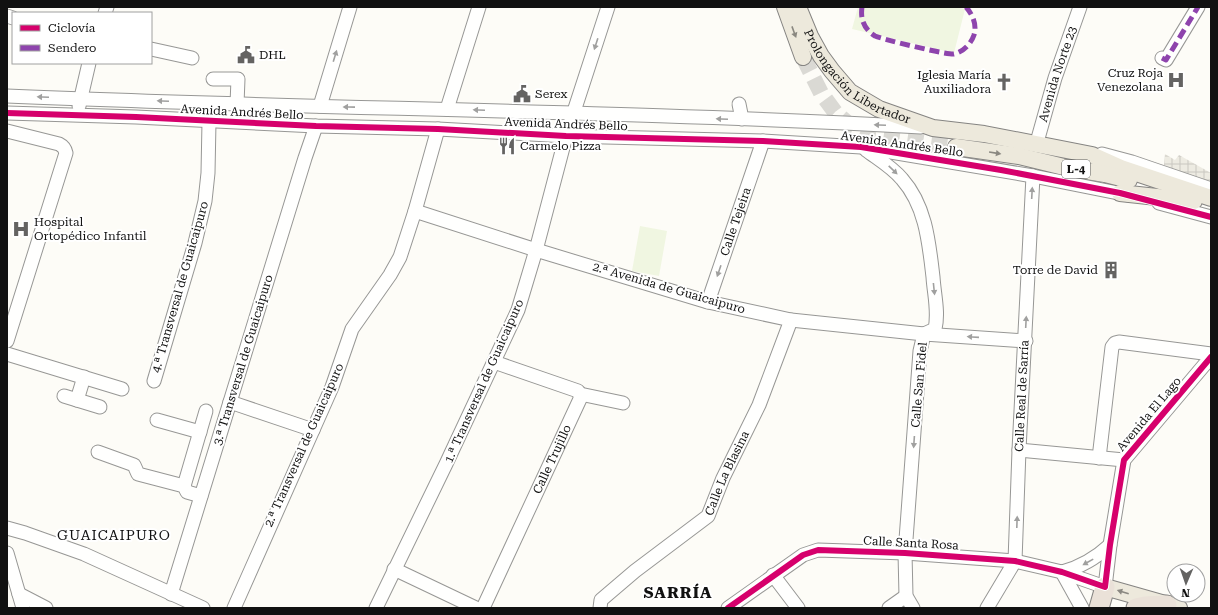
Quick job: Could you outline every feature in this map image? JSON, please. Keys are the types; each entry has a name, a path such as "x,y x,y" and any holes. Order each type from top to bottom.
{"highway":[{"path":"1099,608 1106,587"},
{"path":"1136,608 1144,606 1173,607"}],"main road":[{"name":"Prolongación Libertador","path":"785,7 804,57"},
{"name":"Prolongación Libertador","path":"798,7 810,36 821,56 850,92 880,109 933,128"},
{"name":"Avenida Andrés Bello","path":"933,128 984,134 1092,155 1121,168 1211,198"},
{"name":"L-4","path":"956,146 1019,156 1105,174 1137,182 1211,206"},
{"name":"L-4","path":"1120,193 1194,201"},
{"path":"1106,587 1173,607"}],"street":[{"path":"320,106 350,7"},
{"path":"447,109 479,7"},
{"name":"1.ª Transversal de Guaicaipuro","path":"376,608 446,464 518,310 536,250 566,136 608,7"},
{"name":"Avenida Norte 23","path":"1037,142 1055,78 1080,7"},
{"path":"1166,55 1198,7"},
{"path":"152,49 192,58"},
{"path":"78,116 80,98 89,64"},
{"path":"213,79 238,79 238,104"},
{"name":"Avenida Andrés Bello","path":"7,96 793,120 933,128"},
{"path":"739,104 742,119"},
{"name":"Avenida Andrés Bello","path":"7,113 316,126 438,129 566,136 763,141 861,147 1033,176 1120,193 1211,217"},
{"name":"4.ª Transversal de Guaicaipuro","path":"154,381 195,243 205,201 208,173 210,122"},
{"name":"3.ª Transversal de Guaicaipuro","path":"171,594 316,126"},
{"name":"2.ª Transversal de Guaicaipuro","path":"234,608 335,381 352,329 398,261 415,211 438,129"},
{"path":"7,131 62,145 66,153 7,341"},
{"name":"L-4","path":"984,134 1080,148 1132,162 1211,188"},
{"name":"Calle Tejeira","path":"708,302 763,141"},
{"name":"Calle San Fidel","path":"861,147 888,165 902,179 911,191 920,211 927,230 937,320 934,329 924,334 920,351 905,553 909,602"},
{"name":"Calle Real de Sarría","path":"987,608 1015,561 1033,176"},
{"name":"2.ª Avenida de Guaicaipuro","path":"415,211 536,250 708,302 791,320 924,334 1026,341"},
{"name":"Calle La Blasina","path":"600,608 601,600 635,571 708,516 724,478 759,405 791,320"},
{"path":"1099,458 1112,347 1115,343 1119,342 1211,354"},
{"path":"7,354 122,389"},
{"name":"Avenida El Lago","path":"1106,587 1110,545 1124,460 1211,357"},
{"path":"494,362 578,390 580,394 623,403"},
{"path":"77,400 84,377"},
{"name":"Calle Trujillo","path":"483,608 577,406 580,399 580,394"},
{"path":"64,396 100,407"},
{"path":"230,402 313,430"},
{"path":"201,496 187,492 184,486 206,411"},
{"path":"157,420 200,432"},
{"path":"1019,450 1124,460"},
{"path":"98,452 134,465 138,474 184,486"},
{"path":"7,528 25,532 84,554 203,608"},
{"path":"1082,608 1062,572 1088,562 1110,545"},
{"name":"Calle Santa Rosa","path":"728,608 803,555 818,550 905,553 1015,561 1062,572 1106,587"},
{"path":"7,553 23,608"},
{"path":"394,569 476,608"},
{"path":"773,575 798,608"},
{"path":"19,594 46,608"},
{"path":"889,608 909,602"}],"green space":[{"path":"858,7 955,7 965,9 954,53 852,29"},
{"path":"640,226 667,231 659,276 632,271"}],"shaded area":[{"path":"1165,154 1175,160 1179,155 1211,173 1211,182 1164,165"}],"tunnel":[{"path":"803,57 821,93 835,112 853,128 870,135 956,147"}],"marked path":[{"path":"862,7 864,24 868,31 875,36 949,54 954,54 966,47 974,35 974,20 966,7"},
{"path":"1162,58 1166,60 1198,7"}],"cycle path":[{"path":"7,113 136,117 316,126 438,129 566,136 763,141 861,147 1001,170 1120,193 1211,217"},
{"path":"728,608 803,555 818,550 905,553 1015,561 1062,572 1105,587 1110,545 1124,460 1211,357"}],"place":[{"name":"DHL","path":"246,55"},
{"name":"Cruz Roja Venezolana","path":"1176,80"},
{"name":"Iglesia María Auxiliadora","path":"1004,82"},
{"name":"Serex","path":"522,94"},
{"name":"Carmelo Pizza","path":"507,146"},
{"name":"Hospital Ortopédico Infantil","path":"21,229"},
{"name":"Torre de David","path":"1111,270"}],"district":[{"name":"GUAICAIPURO","path":"114,535"},
{"name":"SARRÍA","path":"678,592"}]}
